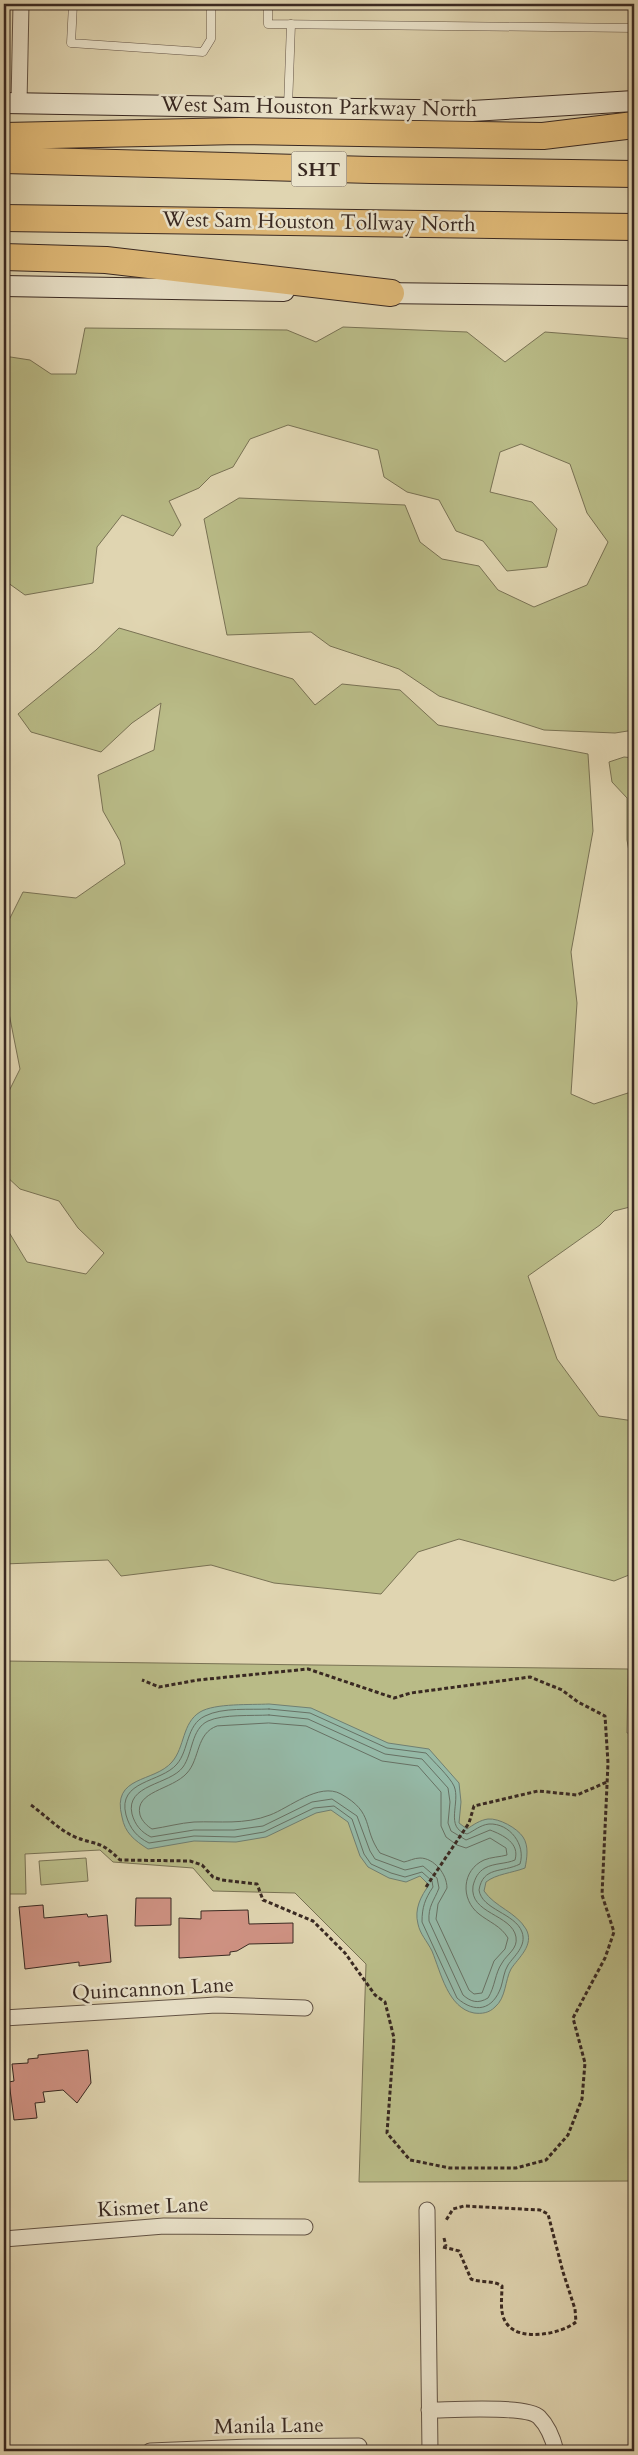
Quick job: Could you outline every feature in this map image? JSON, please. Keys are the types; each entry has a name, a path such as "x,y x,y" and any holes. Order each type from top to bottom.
{"highway":[{"path":"4,136 240,131 543,136 634,125"},
{"name":"SHT","path":"4,160 371,170 634,174"},
{"name":"West Sam Houston Tollway North","path":"4,218 634,226"},
{"path":"4,257 106,260 391,293"}],"main road":[{"name":"West Sam Houston Parkway North","path":"11,103 472,111 634,101"},
{"path":"4,286 634,296"}],"street":[{"path":"11,103 21,4"},
{"name":"Quincannon Lane","path":"4,2018 216,2006 305,2008"},
{"path":"427,2210 430,2451"},
{"name":"Kismet Lane","path":"4,2239 164,2226 304,2227"},
{"path":"429,2410 524,2410 538,2416 551,2434 556,2451"},
{"name":"Manila Lane","path":"150,2451 249,2447 359,2446"}],"lane":[{"path":"73,4 72,43 203,52 211,39 211,4"},
{"path":"268,4 268,24 634,28"},
{"path":"288,107 291,24"}],"path":[{"path":"31,1804 67,1832 108,1848 120,1860 190,1861 202,1865 212,1876 222,1880 257,1884 264,1900 313,1921 345,1953 375,1995 384,2002 394,2038 387,2133 396,2146 410,2160 450,2168 516,2168 546,2160 568,2135 582,2099 585,2063 573,2018 605,1958 614,1932 602,1895 607,1782 605,1716 578,1702 562,1690 530,1677 411,1693 394,1698 308,1669 198,1680 159,1688 142,1680"},
{"path":"426,1887 468,1824 474,1806 538,1791 577,1795 607,1782"},
{"path":"428,2251 446,2246 459,2251 471,2279 482,2283 496,2282 502,2286 502,2313 507,2324 516,2332 532,2334 550,2332 570,2327 576,2322 575,2309 548,2214 540,2210 464,2206 453,2209 445,2220 446,2246"}],"green space":[{"path":"343,327 467,332 505,362 545,332 634,339 634,730 615,733 544,730 439,696 399,669 330,646 311,632 227,635 204,519 239,498 405,505 420,542 442,559 479,566 498,590 534,607 587,585 608,542 587,513 570,464 521,444 500,452 490,492 532,502 557,529 547,567 507,571 483,541 456,531 439,500 407,492 384,477 378,450 288,425 250,439 233,467 211,476 199,488 169,501 181,525 173,536 122,515 97,547 93,583 25,595 4,580 4,356 30,360 51,374 76,374 85,328 287,330 316,342"},
{"path":"119,628 293,679 315,705 342,684 400,690 438,725 588,754 593,831 571,952 577,1003 571,1094 594,1104 634,1091 634,1206 614,1211 600,1225 528,1276 557,1359 599,1416 634,1421 634,1573 614,1581 459,1539 418,1552 381,1594 274,1583 211,1565 121,1576 108,1560 4,1564 4,1224 27,1262 86,1274 104,1253 78,1228 59,1201 20,1189 4,1174 4,1101 20,1069 4,988 4,930 23,892 76,898 125,864 120,841 103,811 98,775 154,750 161,703 132,723 101,752 31,732 18,714 96,650"},
{"path":"624,757 634,758 634,880 627,840 627,798 612,782 609,762"},
{"path":"4,1661 628,1669 627,1733 634,1733 634,2181 359,2182 366,1964 295,1893 213,1891 193,1868 113,1862 100,1850 25,1854 26,1894 4,1894"},
{"path":"86,1858 88,1881 41,1885 39,1861"}],"water":[{"path":"269,1704 311,1708 388,1743 429,1749 459,1783 461,1802 459,1823 467,1829 488,1819 497,1820 512,1827 523,1837 527,1848 525,1868 490,1879 486,1882 484,1891 522,1923 528,1935 527,1946 511,1969 501,1999 493,2009 480,2013 465,2010 452,1997 442,1979 432,1951 420,1931 417,1918 419,1903 429,1885 420,1876 406,1882 389,1878 368,1867 360,1856 348,1822 331,1810 316,1813 266,1837 236,1842 194,1841 148,1849 128,1832 123,1823 120,1803 123,1794 128,1787 164,1769 172,1762 194,1717 200,1712 215,1707"}],"building":[{"path":"136,1898 171,1898 171,1925 135,1926"},
{"path":"43,1905 44,1918 87,1914 88,1917 107,1915 111,1962 79,1966 79,1962 25,1969 19,1907"},
{"path":"248,1910 249,1924 293,1923 293,1943 249,1944 237,1951 230,1952 230,1955 179,1958 179,1918 201,1919 201,1911"},
{"path":"88,2050 91,2083 77,2103 63,2090 43,2092 45,2102 35,2103 37,2118 14,2120 9,2082 14,2081 12,2064 28,2063 28,2059 38,2058 38,2055"}]}
